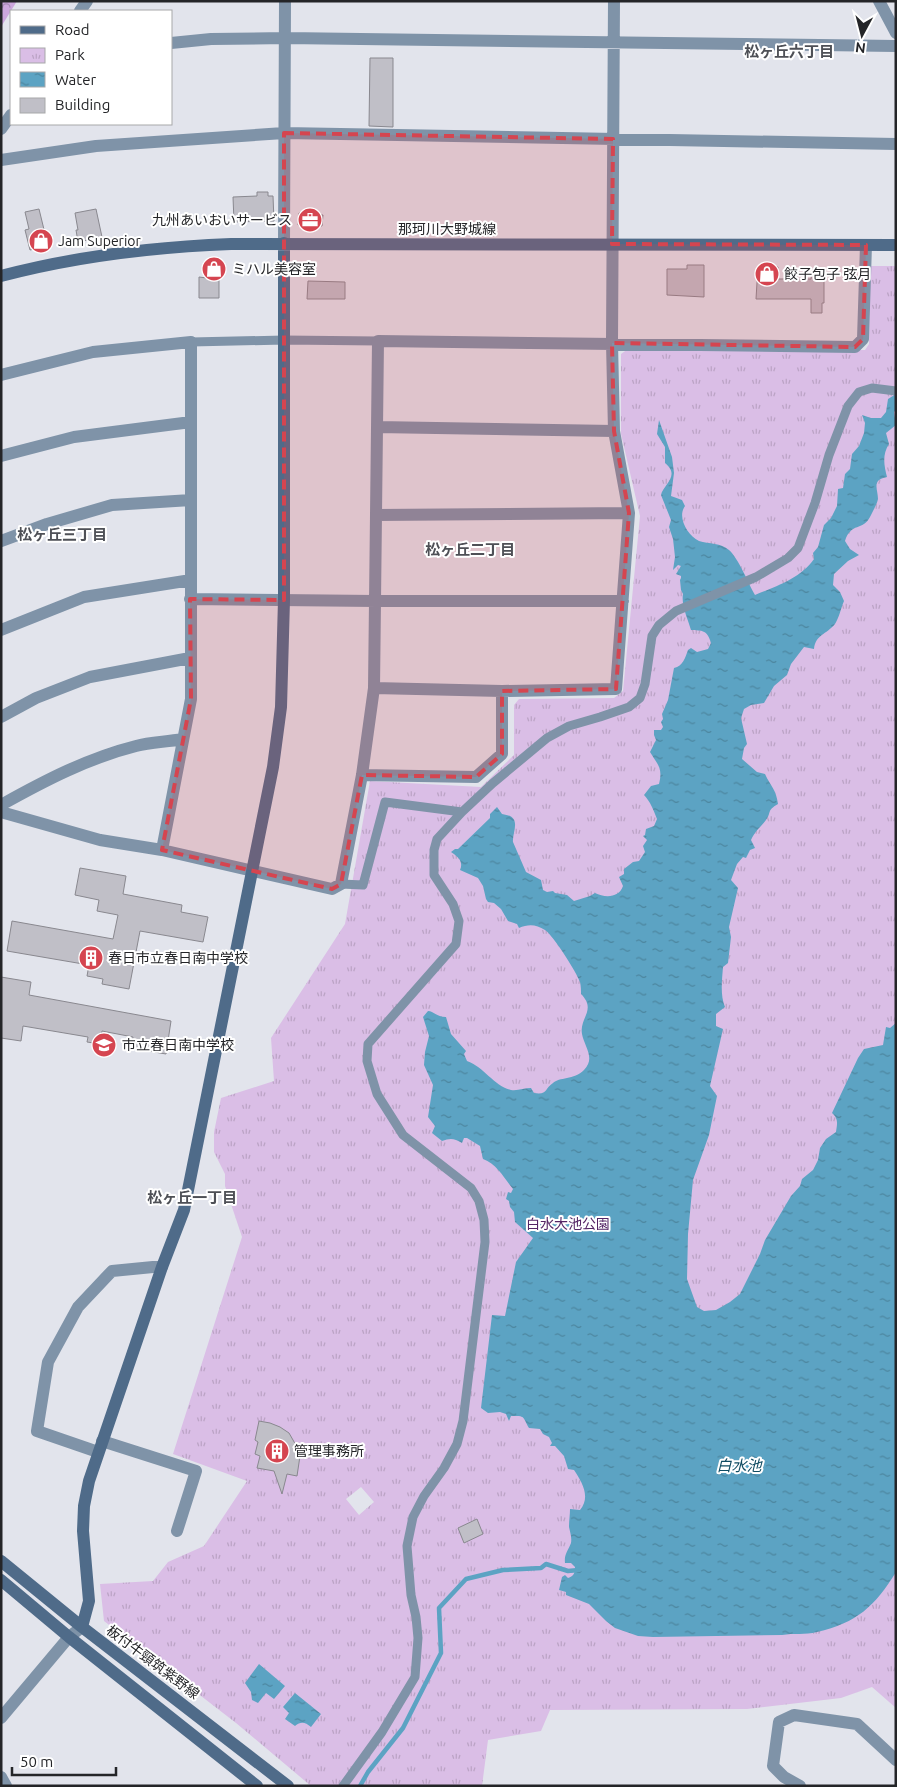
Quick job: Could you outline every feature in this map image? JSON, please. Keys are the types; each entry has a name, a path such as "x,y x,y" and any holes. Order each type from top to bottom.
{"main road":[{"name":"那珂川大野城線","path":"1,276 34,267 109,253 187,246 284,243 896,245"},
{"path":"82,1627 89,1601 84,1506 100,1446 162,1267 184,1210 273,768 281,707 284,600 284,243"},
{"name":"板付牛頸筑紫野線","path":"1,1560 82,1627 288,1786"},
{"path":"1,1580 257,1786"}],"street":[{"path":"284,243 285,1"},
{"path":"374,688 502,691 616,688 629,512 614,430 612,244 614,1"},
{"path":"878,1 896,32"},
{"path":"172,43 211,39 286,38 896,46"},
{"path":"1,129 10,116"},
{"path":"1,160 96,146 284,133 896,144"},
{"path":"1,812 100,840 162,850 251,872 332,889 341,884 362,775 374,688 378,341 855,347 863,339 866,246"},
{"path":"1,375 93,352 191,342 191,698 162,850"},
{"path":"1,456 74,436 191,422"},
{"path":"377,427 614,430"},
{"path":"1,541 48,524 112,505 191,500"},
{"path":"376,516 629,512"},
{"path":"1,630 84,597 190,580"},
{"path":"190,599 623,601"},
{"path":"1,717 36,698 90,677 190,658"},
{"path":"362,775 476,777 502,754 502,691"},
{"path":"1,805 41,783 92,759 138,745 182,739"},
{"path":"162,1267 112,1272 78,1307 48,1362 37,1431 196,1471 177,1531"},
{"path":"1,1718 70,1637 82,1627"},
{"path":"800,1786 784,1777 773,1766 779,1722 794,1715 857,1724 896,1760"},
{"path":"1,1777 6,1786"}],"lane":[{"path":"191,342 284,340 378,341"},
{"path":"343,1786 382,1732 415,1677 418,1638 411,1595 407,1546 413,1517 457,1444 462,1421 482,1260 484,1220 479,1201 471,1188 403,1135 377,1094 367,1061 368,1044 456,944 459,921 454,904 434,875 434,850 437,839 493,782 547,738 569,726 629,707 640,698 646,684 652,636 659,624 676,611 756,577 788,558 798,548 815,503 829,455 848,406 859,392 872,388 896,390"},
{"path":"341,884 363,885 385,802 462,812"}],"highlighted area":[{"path":"284,133 613,139 612,244 866,245 863,339 855,347 612,343 614,431 629,513 616,689 502,691 502,754 476,777 362,775 341,884 332,889 162,850 191,699 190,599 284,600"}],"green space":[{"path":"1,1 17,1 10,10 1,27"},
{"name":"白水大池公園","path":"870,266 896,266 896,1708 872,1687 841,1698 747,1709 550,1710 541,1731 488,1740 482,1786 311,1786 236,1723 104,1621 100,1584 153,1581 168,1562 204,1546 247,1481 173,1454 242,1237 225,1186 225,1174 214,1152 214,1132 221,1098 274,1081 271,1038 345,924 370,781 481,787 514,755 514,705 519,699 614,698 623,691 640,516 621,434 621,354 628,349 865,350 869,344","holes":["361,1487 374,1502 359,1515 346,1499"]}],"water":[{"name":"白水池","path":"896,394 896,410 894,412 896,425 886,433 889,444 884,460 887,477 879,480 876,485 878,499 870,517 864,524 850,531 845,541 850,549 859,555 848,561 834,574 833,585 840,592 844,601 836,622 832,628 819,637 814,649 804,647 791,664 787,675 774,686 764,703 751,705 744,709 741,718 747,744 744,748 742,759 757,772 765,774 775,791 778,804 771,810 751,840 755,848 750,850 746,858 743,857 737,864 731,880 738,888 729,927 731,937 728,963 723,967 722,992 725,1007 716,1014 716,1026 723,1029 710,1086 717,1096 709,1135 693,1180 688,1234 687,1279 697,1307 704,1311 716,1310 740,1294 765,1240 791,1196 800,1186 802,1179 813,1170 818,1160 820,1148 826,1139 836,1132 837,1120 832,1113 858,1058 864,1049 883,1045 886,1027 890,1028 896,1023 896,1572 872,1604 864,1611 843,1624 817,1632 782,1635 638,1636 615,1628 589,1604 566,1595 566,1592 559,1590 562,1577 565,1575 568,1578 575,1571 575,1567 571,1563 565,1563 571,1543 569,1527 570,1509 580,1510 585,1500 584,1490 574,1470 568,1469 564,1456 555,1446 550,1446 552,1443 549,1437 543,1434 540,1429 529,1428 523,1417 511,1416 509,1421 506,1414 500,1412 488,1413 481,1408 492,1315 505,1316 516,1262 533,1238 515,1222 514,1212 510,1207 509,1201 506,1199 508,1192 511,1193 513,1189 496,1168 483,1159 480,1146 467,1138 464,1138 462,1143 452,1139 442,1141 432,1133 435,1126 428,1117 433,1085 424,1065 429,1036 423,1017 428,1011 446,1017 451,1034 466,1051 464,1054 467,1061 479,1068 499,1085 511,1090 531,1088 534,1093 538,1093 544,1092 556,1081 580,1073 587,1066 589,1056 582,1028 588,1009 586,1000 581,994 580,982 559,946 549,933 542,928 529,925 519,928 517,924 508,921 501,909 494,903 488,902 483,886 478,878 460,870 461,864 458,857 451,852 458,849 490,818 490,814 497,807 502,814 510,816 515,821 513,842 526,872 541,880 543,890 567,895 574,901 595,893 611,896 618,893 623,886 619,877 624,874 624,869 633,862 639,861 645,852 643,846 647,840 643,836 646,829 654,826 657,819 644,795 651,786 659,784 660,779 659,767 650,752 656,740 654,730 661,730 663,727 661,722 663,719 662,714 668,700 674,668 682,664 688,650 691,648 697,652 708,649 711,643 706,633 691,630 683,603 681,576 676,574 681,566 678,565 673,570 675,557 673,539 669,527 671,520 661,495 670,480 671,472 665,463 665,447 657,434 659,420 672,457 674,473 671,496 682,500 685,506 682,515 684,525 691,535 699,541 719,545 729,550 740,565 755,595 795,577 814,559 813,553 818,547 824,525 831,518 837,506 838,489 843,488 845,474 850,469 852,454 859,446 864,433 865,423 862,415 871,418 881,418 886,412 888,399"},
{"path":"259,1664 285,1686 274,1699 266,1693 258,1703 252,1700 251,1692 245,1683"},
{"path":"295,1693 321,1714 311,1727 303,1723 295,1726 285,1719 289,1713 283,1707"}],"building":[{"path":"370,58 393,58 393,127 369,126"},
{"path":"257,192 268,192 268,196 273,196 274,221 234,222 233,197 257,196"},
{"path":"39,209 48,246 30,250 25,230 29,229 25,212"},
{"path":"96,209 102,237 78,242 75,213"},
{"name":"九州あいおいサービス","path":"299,213 323,215 322,226 298,225"},
{"path":"208,265 219,265 219,298 199,298 199,277 207,278"},
{"path":"687,265 704,265 704,297 667,295 667,269 687,269"},
{"path":"758,266 778,267 777,279 811,279 812,270 824,270 824,303 822,303 822,313 811,313 811,299 756,299"},
{"path":"308,281 345,282 345,299 307,299"},
{"path":"80,868 126,876 123,894 182,905 181,912 208,917 203,942 140,931 129,989 102,984 103,979 87,976 89,965 7,951 12,921 113,939 118,915 97,911 99,900 75,895"},
{"path":"1,977 31,982 29,995 171,1021 166,1054 131,1048 133,1037 102,1031 100,1044 87,1042 88,1037 23,1026 21,1041 1,1038"},
{"name":"管理事務所","path":"259,1421 280,1427 289,1433 300,1456 297,1476 287,1474 282,1494 274,1471 257,1468 260,1456 255,1454 258,1442 255,1440"},
{"path":"477,1519 483,1534 464,1543 458,1528"}],"waterway":[{"path":"360,1786 368,1772 403,1728 441,1653 439,1608 466,1579 503,1570 541,1568 546,1564 568,1571 579,1570"}],"place":[{"name":"九州あいおいサービス","path":"310,220"},
{"name":"Jam Superior","path":"41,241"},
{"name":"ミハル美容室","path":"214,269"},
{"name":"餃子包子 弦月","path":"767,274"},
{"name":"春日市立春日南中学校","path":"91,958"},
{"name":"市立春日南中学校","path":"104,1045"},
{"name":"管理事務所","path":"277,1451"}],"district":[{"name":"松ヶ丘六丁目","path":"789,51"},
{"name":"松ヶ丘三丁目","path":"62,534"},
{"name":"松ヶ丘二丁目","path":"470,549"},
{"name":"松ヶ丘一丁目","path":"192,1197"}]}
